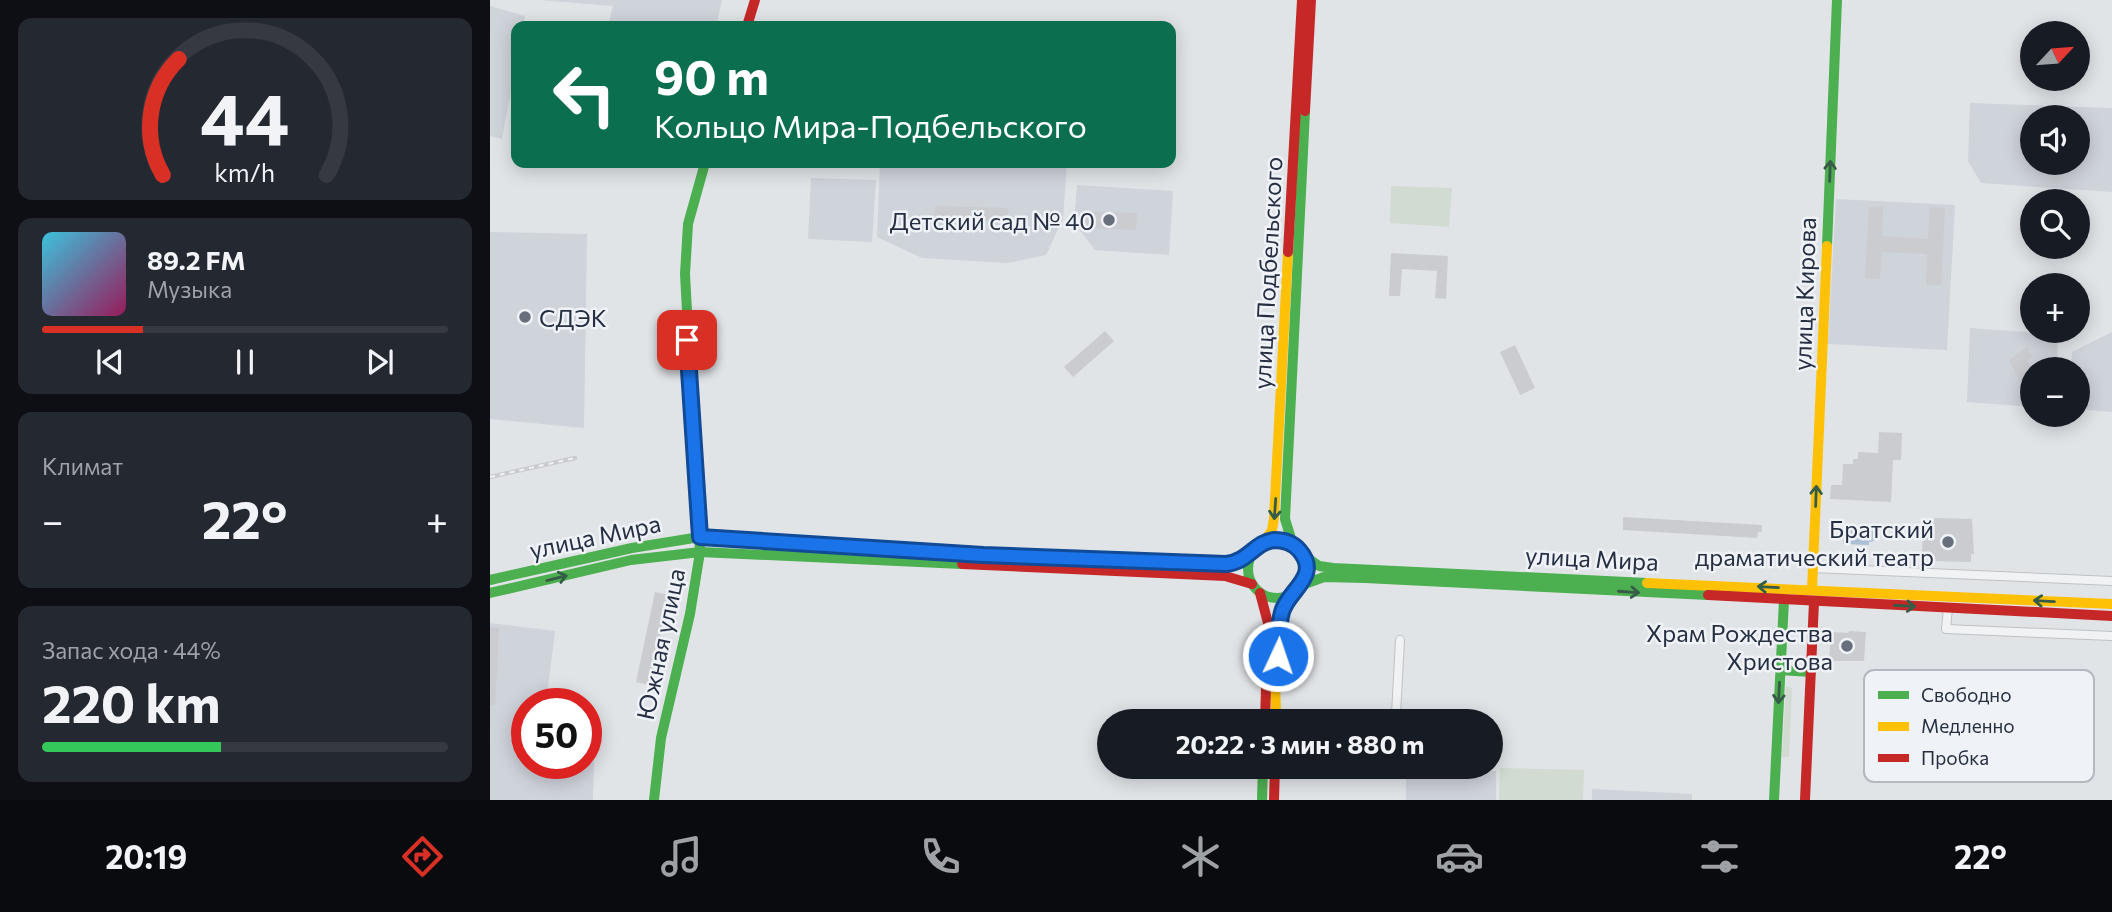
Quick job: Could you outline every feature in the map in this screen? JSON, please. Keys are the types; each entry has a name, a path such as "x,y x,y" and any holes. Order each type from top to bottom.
{"main road":[{"path":"749,21 755,0"},
{"name":"улица Подбельского","path":"1293,545 1285,519 1305,38 1302,0"},
{"name":"улица Подбельского","path":"1262,545 1272,530 1275,518 1305,38 1311,0"},
{"name":"улица Кирова","path":"1812,589 1837,0"},
{"name":"Южная улица","path":"654,800 657,758 694,597 700,552 685,274 688,224 704,168"},
{"name":"улица Мира","path":"490,580 632,548 700,537 983,555 1206,563 1232,563 1253,554"},
{"path":"1265,709 1268,623 1267,611 1248,566 1253,554 1262,545 1275,540 1293,545 1302,554 1324,567 1365,573"},
{"name":"улица Мира","path":"490,593 631,560 700,552 1225,576 1256,588"},
{"path":"1276,709 1280,624 1285,604 1298,589 1306,573 1302,554"},
{"path":"1256,588 1277,599 1324,577 1365,573"},
{"name":"улица Мира","path":"1365,573 1674,583 2112,604"},
{"name":"улица Мира","path":"1365,573 1674,595 2112,616"},
{"path":"1674,583 1674,595"},
{"path":"1869,592 1869,604"},
{"path":"1774,800 1784,600"},
{"path":"1805,800 1814,602"},
{"path":"1780,670 1811,672"},
{"path":"1262,800 1263,779"},
{"path":"1274,800 1275,779"}],"street":[{"path":"1813,568 2112,581"},
{"path":"1948,608 1946,629 2112,636"},
{"path":"1396,709 1400,640"}],"shaded area":[{"path":"540,0 722,0 717,21 609,21 613,6"},
{"path":"490,6 525,16 524,21 511,21 511,90 502,139 490,136"},
{"path":"1970,103 2027,105 2020,105 2020,175 2090,175 2090,107 2112,108 2112,192 1981,183 1968,161"},
{"path":"880,168 1067,168 1063,219 1046,255 1008,263 922,258 877,237"},
{"path":"811,178 876,180 872,242 808,239"},
{"path":"1077,185 1173,191 1169,255 1095,250 1074,223"},
{"path":"1391,186 1452,188 1449,227 1390,223"},
{"path":"1836,199 1955,205 1947,350 1828,344"},
{"path":"490,232 587,234 584,428 490,419"},
{"path":"1970,328 2020,332 2020,343 2058,343 2057,357 2020,357 2020,406 1967,402"},
{"path":"2112,332 2112,412 2090,410 2090,357 2072,357 2072,352"},
{"path":"490,623 555,631 548,688 511,688 511,779 593,779 593,800 490,800"},
{"path":"1786,686 1792,688 1789,757 1782,757"},
{"path":"1503,768 1584,770 1583,800 1499,800"},
{"path":"1406,779 1496,779 1496,800 1406,800"},
{"path":"1592,789 1692,794 1692,800 1592,800"}],"water":[{"path":"1844,527 1869,528 1870,531 1876,531 1877,540 1869,542 1869,545 1843,544"}],"building":[{"path":"935,206 1008,208 1008,222 935,220"},
{"path":"1869,207 1883,207 1882,236 1928,239 1930,207 1945,208 1941,285 1926,285 1927,254 1882,252 1880,279 1865,278"},
{"name":"Детский сад № 40","path":"1082,211 1137,213 1136,230 1081,228"},
{"path":"1391,253 1448,256 1446,299 1435,298 1437,271 1402,269 1400,296 1389,296"},
{"path":"1105,331 1114,341 1073,377 1064,367"},
{"path":"1515,345 1535,388 1520,395 1500,352"},
{"path":"2027,347 2032,357 2020,357 2020,381 2009,360"},
{"path":"1879,432 1902,433 1901,460 1893,460 1891,502 1830,499 1831,485 1842,485 1843,464 1853,464 1853,459 1858,459 1858,452 1878,453"},
{"path":"1623,517 1762,525 1762,532 1758,532 1757,538 1623,530"},
{"name":"Братский драматический театр","path":"1934,518 1972,519 1974,554 1971,554 1971,562 1932,561 1932,556 1922,556 1923,521 1934,521"},
{"path":"655,592 669,595 650,685 636,682"},
{"path":"490,627 499,628 495,705 490,705"},
{"name":"Храм Рождества Христова","path":"1831,632 1866,632 1864,661 1829,661"}],"railway":[{"path":"490,477 575,458"}],"traffic: fast":[{"path":"1827,246 1837,0"},
{"path":"1293,545 1285,519 1305,111"},
{"path":"654,800 661,738 690,614 700,552 685,274 688,224 704,168"},
{"path":"490,580 632,548 700,537 1072,558"},
{"path":"1271,540 1283,540 1298,548 1306,563 1306,569 1306,575 1298,590 1283,598 1271,598 1256,590 1248,575 1248,563 1256,548 1271,540"},
{"path":"490,593 631,560 700,552 962,564"},
{"path":"1302,554 1319,566 1333,568 1647,583"},
{"path":"1302,585 1324,577 1365,578 1708,595"},
{"path":"1774,800 1784,600"},
{"path":"1780,670 1811,672"},
{"path":"1262,800 1263,779"}],"traffic: slow":[{"path":"1812,589 1827,246"},
{"path":"1262,545 1272,530 1274,518 1288,252"},
{"path":"1072,558 1226,564 1238,562 1253,553"},
{"path":"1647,583 2112,604"},
{"path":"1276,709 1277,640 1285,609 1293,595"}],"traffic: jam":[{"path":"749,21 755,0"},
{"path":"1288,252 1302,0"},
{"path":"1305,111 1311,0"},
{"path":"962,564 1225,576 1252,584"},
{"path":"1260,593 1268,623 1265,709"},
{"path":"1708,595 2112,616"},
{"path":"1805,800 1814,602"},
{"path":"1274,800 1275,779"}],"place":[{"name":"Детский сад № 40","path":"1109,220"},
{"name":"СДЭК","path":"525,317"},
{"name":"Братский драматический театр","path":"1948,542"},
{"name":"Храм Рождества Христова","path":"1847,646"}],"route":[{"path":"687,340 700,537 983,555 1226,564 1245,559 1268,542 1287,542 1302,554 1306,573 1302,585 1285,604 1282,612 1278,656"}]}
